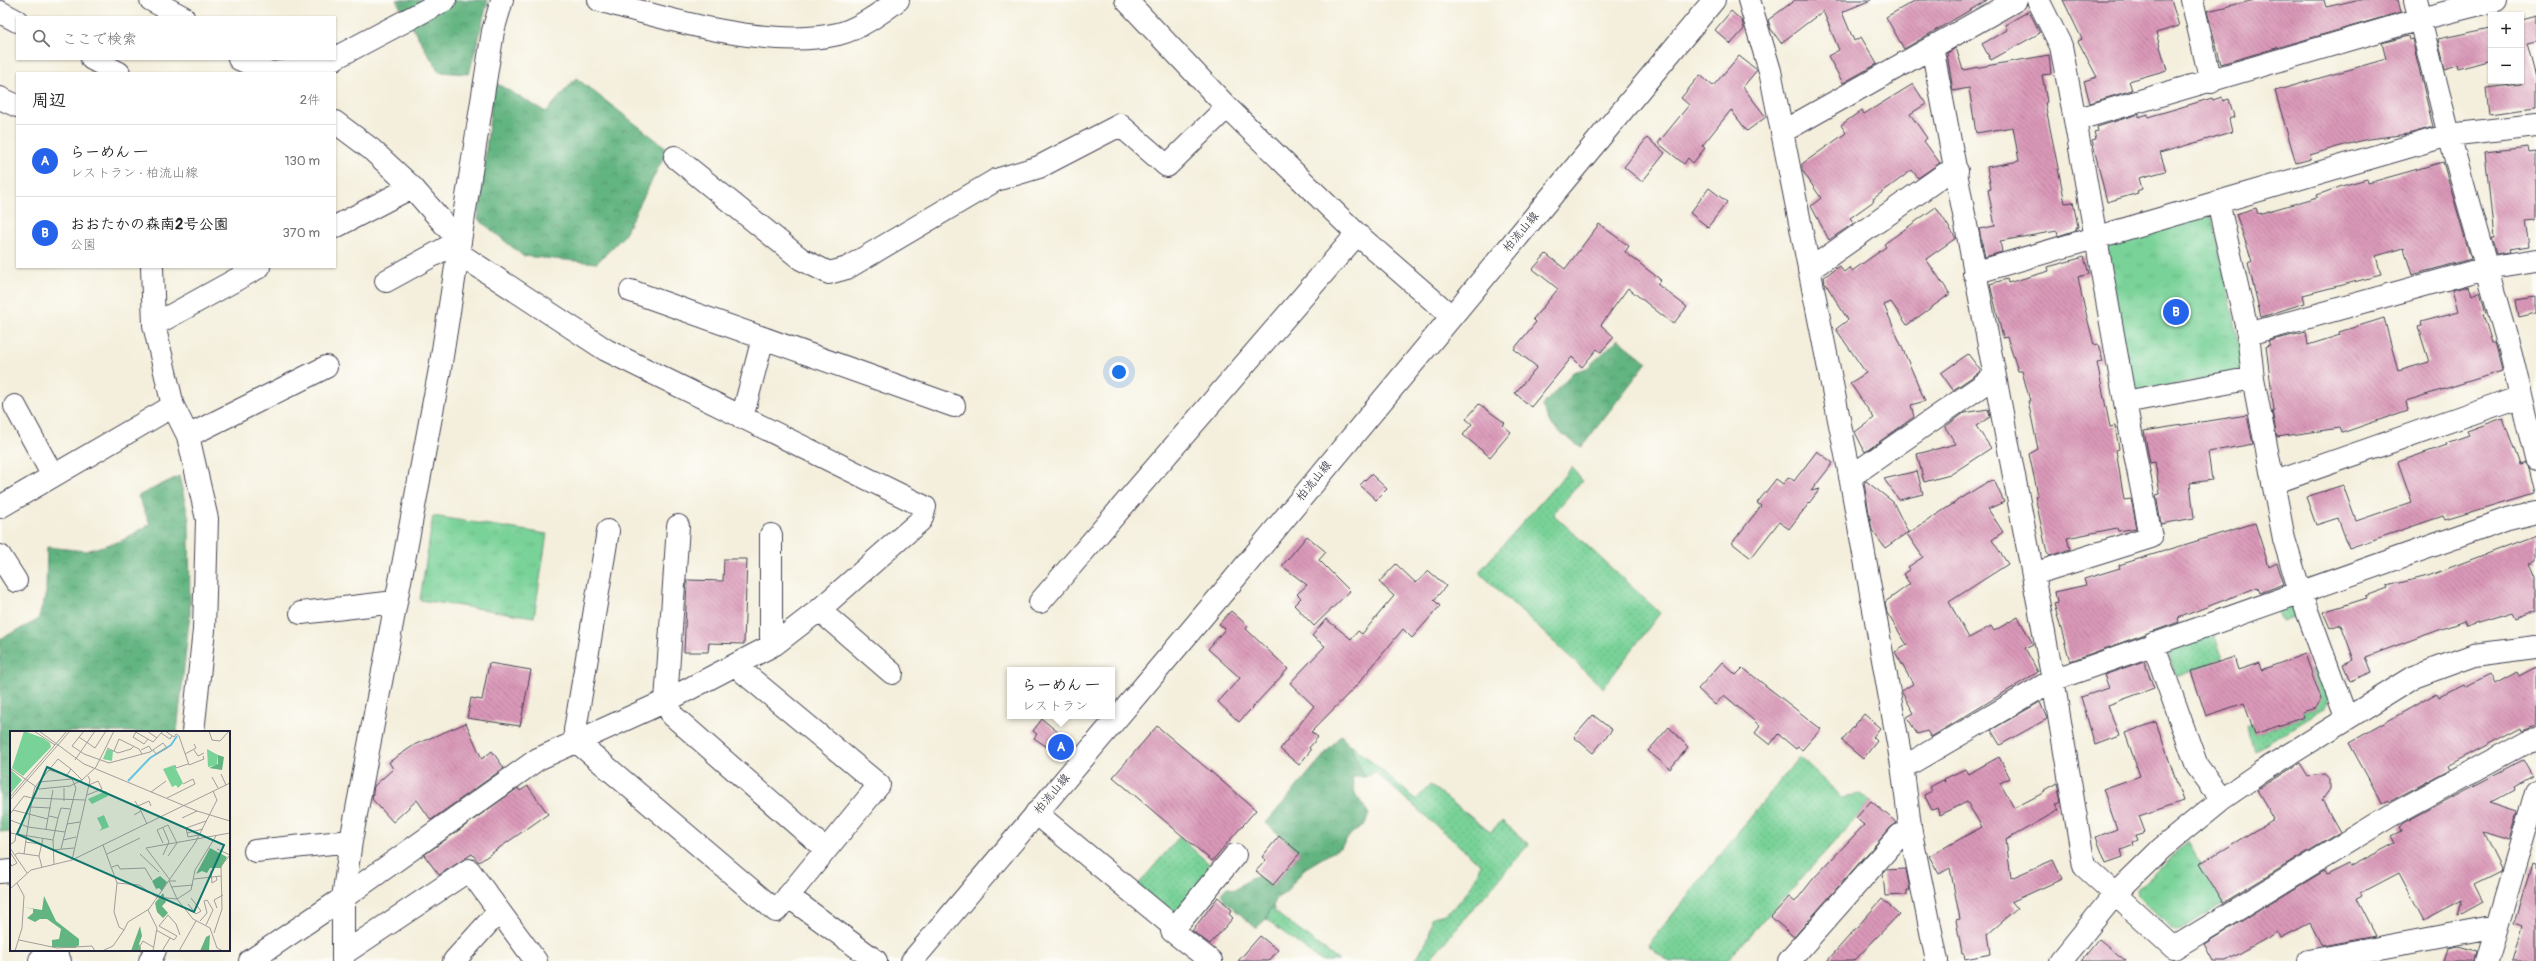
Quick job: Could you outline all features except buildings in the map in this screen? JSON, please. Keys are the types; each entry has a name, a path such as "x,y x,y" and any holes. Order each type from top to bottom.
{"street":[{"path":"336,58 445,0"},
{"path":"343,957 343,898 351,841 440,369 493,31 502,0"},
{"path":"599,0 658,18 721,31 804,38 838,34 860,25 898,0"},
{"path":"1126,0 1227,107 1357,234 1451,316"},
{"name":"柏流山線","path":"1115,718 1714,0"},
{"path":"1748,0 1770,71 1850,477 1902,765 1911,833 1937,961"},
{"path":"1782,132 2016,0"},
{"path":"2033,574 2150,537 2097,237 2061,46 2038,0"},
{"path":"2192,0 2211,82"},
{"path":"2075,120 2211,82 2417,10 2496,0"},
{"path":"152,7 180,16"},
{"path":"2417,10 2449,135 2521,396 2536,459"},
{"path":"0,12 16,20"},
{"path":"1932,47 1957,171 1974,273 2053,680 2084,866 2174,948 2390,816 2528,741 2536,739"},
{"path":"94,60 117,72"},
{"path":"120,72 126,60"},
{"path":"241,60 270,72"},
{"path":"281,72 298,70 331,60"},
{"path":"0,98 16,106"},
{"path":"675,157 801,259 830,273 847,268 996,180 1039,168 1120,125 1167,166 1227,107"},
{"path":"250,961 343,898 538,759 666,702 775,644 819,610 921,520 925,507 606,350 458,247 412,187 371,150 336,123"},
{"path":"1974,273 2449,135 2536,125"},
{"path":"1809,270 1945,174 1957,171"},
{"path":"336,226 412,187"},
{"path":"2218,202 2248,334 2254,378 2284,539 2300,592 2346,717"},
{"path":"1040,602 1357,234"},
{"path":"386,281 458,247"},
{"path":"2248,334 2486,268 2536,260"},
{"path":"152,268 154,325 173,406 188,436 207,519 204,630 193,731"},
{"path":"154,325 258,268"},
{"path":"631,291 954,406"},
{"path":"742,418 763,338"},
{"path":"188,436 326,367"},
{"path":"1850,477 1994,377"},
{"path":"2125,402 2254,378"},
{"path":"2273,483 2521,396"},
{"path":"15,406 53,476"},
{"path":"0,507 173,406"},
{"path":"1902,765 1911,763 2053,680 2508,519 2536,512"},
{"path":"678,526 666,702 672,715 825,849"},
{"path":"608,531 575,730 576,742 776,911 825,849 879,785 743,672 739,664"},
{"path":"771,535 771,638 775,644"},
{"path":"0,556 16,581"},
{"path":"301,613 395,602"},
{"path":"819,610 892,673"},
{"path":"2154,643 2196,766 2222,799"},
{"path":"2061,961 2115,894 2162,848 2222,799 2346,717 2414,677 2444,665 2474,655 2536,647"},
{"name":"柏流山線","path":"912,961 1114,719"},
{"path":"2487,961 2536,792"},
{"path":"1036,813 1174,927"},
{"path":"1789,961 1900,835 1911,833"},
{"path":"255,851 351,841"},
{"path":"1210,961 1172,931 1234,855"},
{"path":"343,957 469,870 536,961"},
{"path":"0,872 10,871"},
{"path":"788,896 876,961"},
{"path":"454,961 499,911"},
{"path":"2310,961 2497,926"},
{"path":"150,961 154,951"}],"green space":[{"path":"396,0 488,0 469,74 439,72"},
{"path":"576,78 668,149 623,237 597,263 523,256 478,219 494,82 546,112"},
{"path":"2206,215 2212,218 2244,365 2237,374 2139,391 2131,385 2107,249 2112,241"},
{"path":"1618,339 1647,362 1581,448 1551,425 1542,406 1573,372 1587,368"},
{"path":"1572,467 1582,481 1553,514 1660,613 1603,688 1479,572"},
{"path":"179,476 189,519 190,613 177,731 10,731 10,833 0,831 0,639 38,620 46,593 47,547 86,551 121,541 150,524 138,496"},
{"path":"433,516 547,534 534,617 420,600"},
{"path":"2290,604 2298,608 2306,633 2303,634 2296,617 2282,622 2277,609"},
{"path":"2213,631 2223,659 2176,676 2168,654 2172,645"},
{"path":"2318,668 2329,698 2326,708 2255,751 2246,726 2252,724 2255,734 2304,717 2302,712 2316,708 2311,671"},
{"path":"1341,735 1352,749 1365,777 1352,777 1354,792 1369,814 1365,824 1351,834 1341,847 1304,869 1285,893 1277,898 1266,919 1256,928 1225,901 1221,893 1227,887 1235,890 1250,878 1257,876 1273,886 1300,853 1266,823"},
{"path":"1351,744 1416,800 1430,785 1490,832 1502,821 1529,844 1428,961 1415,961 1429,936 1431,918 1446,913 1457,904 1472,884 1480,864 1375,772 1365,777 1353,754"},
{"path":"1799,757 1842,797 1860,794 1871,801 1727,961 1667,961 1648,945"},
{"path":"1179,837 1215,869 1179,912 1169,914 1137,886"},
{"path":"2188,842 2223,903 2181,929 2174,930 2138,896 2137,889"},
{"path":"1273,906 1275,912 1339,961 1321,961 1266,919"}],"place":[{"name":"おおたかの森南2号公園","path":"2176,312"},
{"name":"らーめん 一","path":"1061,747"}]}
